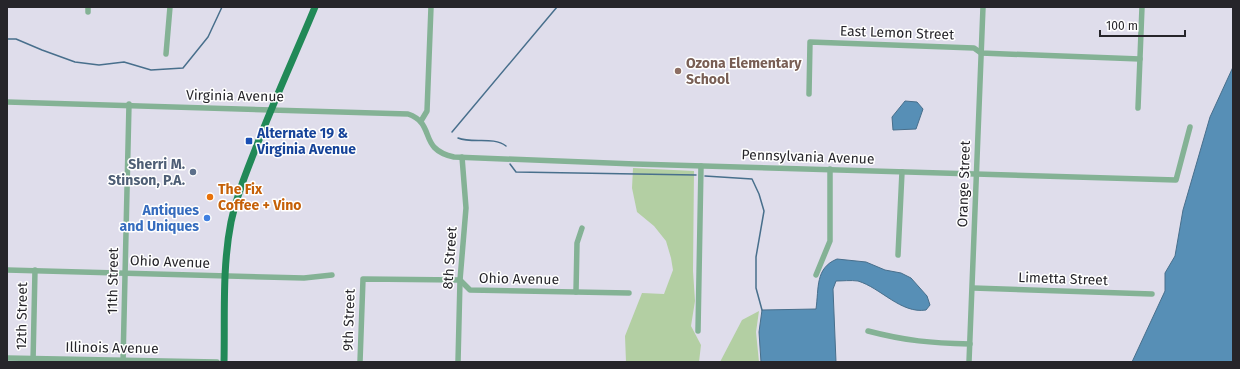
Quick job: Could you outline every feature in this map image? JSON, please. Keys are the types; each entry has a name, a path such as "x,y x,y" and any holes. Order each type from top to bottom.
{"main road":[{"path":"224,362 225,276 229,237 234,209 242,182 315,7"}],"street":[{"path":"166,54 170,7"},
{"path":"421,121 427,111 431,7"},
{"name":"Orange Street","path":"970,362 975,174 983,7"},
{"path":"1138,108 1142,7"},
{"name":"East Lemon Street","path":"809,94 810,42 974,48 981,53 1140,59"},
{"name":"Virginia Avenue","path":"7,102 272,108 408,114 421,121"},
{"name":"11th Street","path":"123,361 129,104"},
{"name":"Pennsylvania Avenue","path":"421,121 433,147 440,154 462,157 700,166 1176,180 1190,127"},
{"name":"8th Street","path":"458,362 460,280 466,208 462,157"},
{"path":"698,331 700,166"},
{"path":"816,276 830,241 830,169"},
{"path":"898,255 902,172"},
{"path":"576,292 578,243 582,228"},
{"name":"Ohio Avenue","path":"7,270 317,278 332,275"},
{"name":"12th Street","path":"33,360 35,270"},
{"name":"Ohio Avenue","path":"363,279 460,280 470,290 629,293"},
{"name":"9th Street","path":"360,362 363,279"},
{"name":"Limetta Street","path":"973,288 1152,294"},
{"path":"868,331 903,340 931,344 970,344"},
{"name":"Illinois Avenue","path":"7,358 33,360 217,362"}],"green space":[{"path":"633,168 694,171 693,271 695,301 691,326 701,345 699,362 626,362 625,336 642,293 664,294 673,270 666,241 654,226 637,212 632,188"},
{"path":"759,311 756,332 759,362 720,362 742,320"}],"water":[{"path":"1233,67 1233,362 1132,362 1165,291 1165,273 1175,256 1183,210 1210,117"},
{"path":"905,101 917,102 923,109 916,129 893,130 892,117"},
{"path":"837,259 866,262 885,270 901,273 911,278 927,296 930,305 926,310 908,308 858,281 836,281 833,289 836,362 761,362 759,332 762,310 816,309 821,273 830,263"}],"waterway":[{"path":"7,39 16,39 75,62 99,65 124,62 151,70 183,68 208,37 222,7"},
{"path":"452,132 557,7"},
{"path":"458,138 464,140 495,141 506,146"},
{"path":"510,164 516,172 696,175"},
{"path":"705,176 752,179 759,194 764,211 756,257 756,288 762,310"}],"place":[{"name":"Ozona Elementary School","path":"678,71"},
{"name":"Alternate 19 & Virginia Avenue","path":"249,141"},
{"name":"Sherri M. Stinson, P.A.","path":"193,172"},
{"name":"The Fix Coffee + Vino","path":"210,197"},
{"name":"Antiques and Uniques","path":"207,218"}]}
